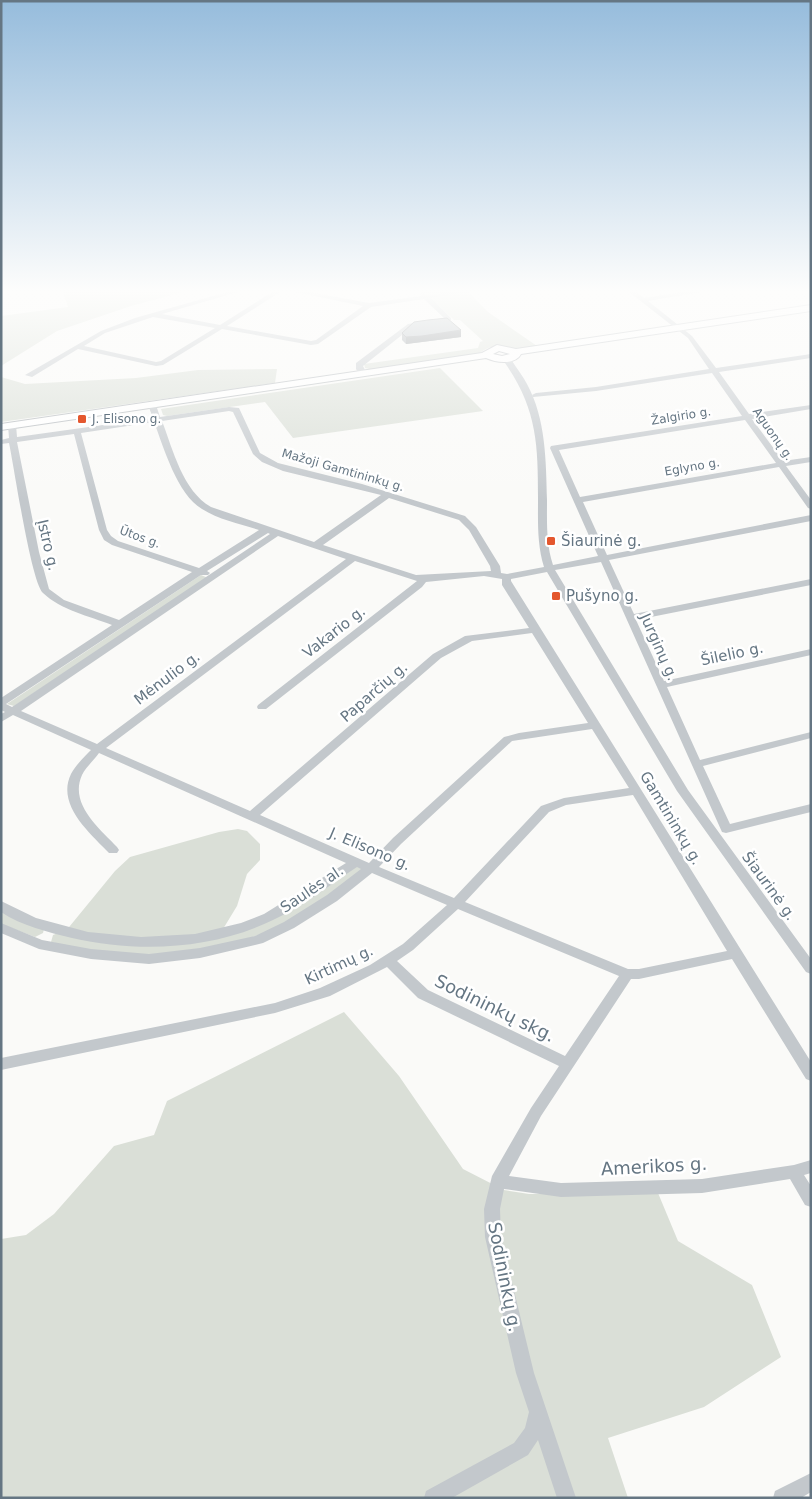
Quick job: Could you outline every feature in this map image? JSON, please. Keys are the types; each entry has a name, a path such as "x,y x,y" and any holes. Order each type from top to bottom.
{"highway":[{"path":"7,426 442,362"}],"street":[{"path":"29,375 51,362"},
{"path":"146,362 156,364 166,362"},
{"path":"363,362 359,365 363,374"},
{"name":"Aguonų g.","path":"708,362 811,506"},
{"path":"536,395 596,389 773,362"},
{"name":"Šiaurinė g.","path":"509,364 523,380 538,421 543,549 549,568 683,791 811,969"},
{"path":"152,405 183,481 194,499 204,508 405,576 423,579 473,573 501,575 604,558 811,518"},
{"name":"Žalgirio g.","path":"554,448 811,407"},
{"name":"Mažoji Gamtininkų g.","path":"1,442 229,409 236,410 257,454 262,459 462,518 473,529 501,575"},
{"name":"Įstro g.","path":"7,426 13,440 34,552 45,590 61,602 119,624"},
{"name":"Ūtos g.","path":"77,431 103,530 107,538 116,543 214,576"},
{"name":"Jurginų g.","path":"554,448 726,829 811,808"},
{"name":"Eglyno g.","path":"577,500 811,459"},
{"path":"315,546 387,495"},
{"path":"1,719 5,707 119,624 266,530"},
{"path":"5,707 214,576 277,533"},
{"name":"Mėnulio g.","path":"113,850 77,809 73,794 75,777 98,748 353,558"},
{"name":"Gamtininkų g.","path":"501,575 595,725 734,954 811,1075"},
{"name":"Vakario g.","path":"262,707 423,579"},
{"path":"630,618 811,582"},
{"name":"Paparčių g.","path":"252,816 437,656 469,638 534,630"},
{"name":"Šilelio g.","path":"660,685 811,652"},
{"name":"J. Elisono g.","path":"5,707 356,862 627,974 639,974 734,954"},
{"name":"Saulės al.","path":"1,928 39,944 91,954 148,959 200,954 258,940 289,925 332,898 371,868 508,740 519,736 595,725"},
{"path":"697,764 811,735"},
{"name":"Kirtimų g.","path":"1,1064 275,1008 325,992 375,968 408,947 457,903 545,810 564,802 635,791"},
{"name":"Saulės al.","path":"1,905 7,910 81,936 154,943 220,934 267,918 303,898 356,862"},
{"path":"39,944 54,928"},
{"name":"Sodininkų skg.","path":"388,960 423,994 568,1064"},
{"name":"Sodininkų g.","path":"567,1498 525,1372 493,1236 492,1209 498,1182 536,1112 627,974"},
{"name":"Amerikos g.","path":"498,1182 562,1190 702,1186 794,1172 811,1166"},
{"path":"794,1172 811,1200"},
{"path":"433,1498 520,1449 533,1432 538,1411"},
{"path":"782,1498 811,1482"}],"shaded area":[{"path":"379,362 429,362 374,370 365,368 364,364"},
{"path":"440,368 483,411 293,438 265,402 167,416 163,415 161,409"},
{"path":"277,369 275,383 1,422 1,377 25,384 136,378 198,370"},
{"path":"201,575 208,578 14,706 7,704"},
{"path":"238,829 247,831 260,844 260,860 247,874 237,906 220,934 154,943 65,932 115,871 130,857 219,832"},
{"path":"361,865 363,872 280,927 231,945 151,956 92,952 51,942 53,935 58,933 153,945 269,919 352,866"},
{"path":"1,911 44,929 43,933 35,937 1,924"},
{"path":"344,1012 399,1076 463,1169 504,1190 529,1194 658,1193 678,1241 752,1285 781,1357 704,1407 608,1438 628,1498 1,1498 1,1239 26,1235 54,1214 114,1146 154,1135 167,1101"}],"place":[{"name":"J. Elisono g.","path":"82,419"},
{"name":"Šiaurinė g.","path":"551,541"},
{"name":"Pušyno g.","path":"556,596"}]}
